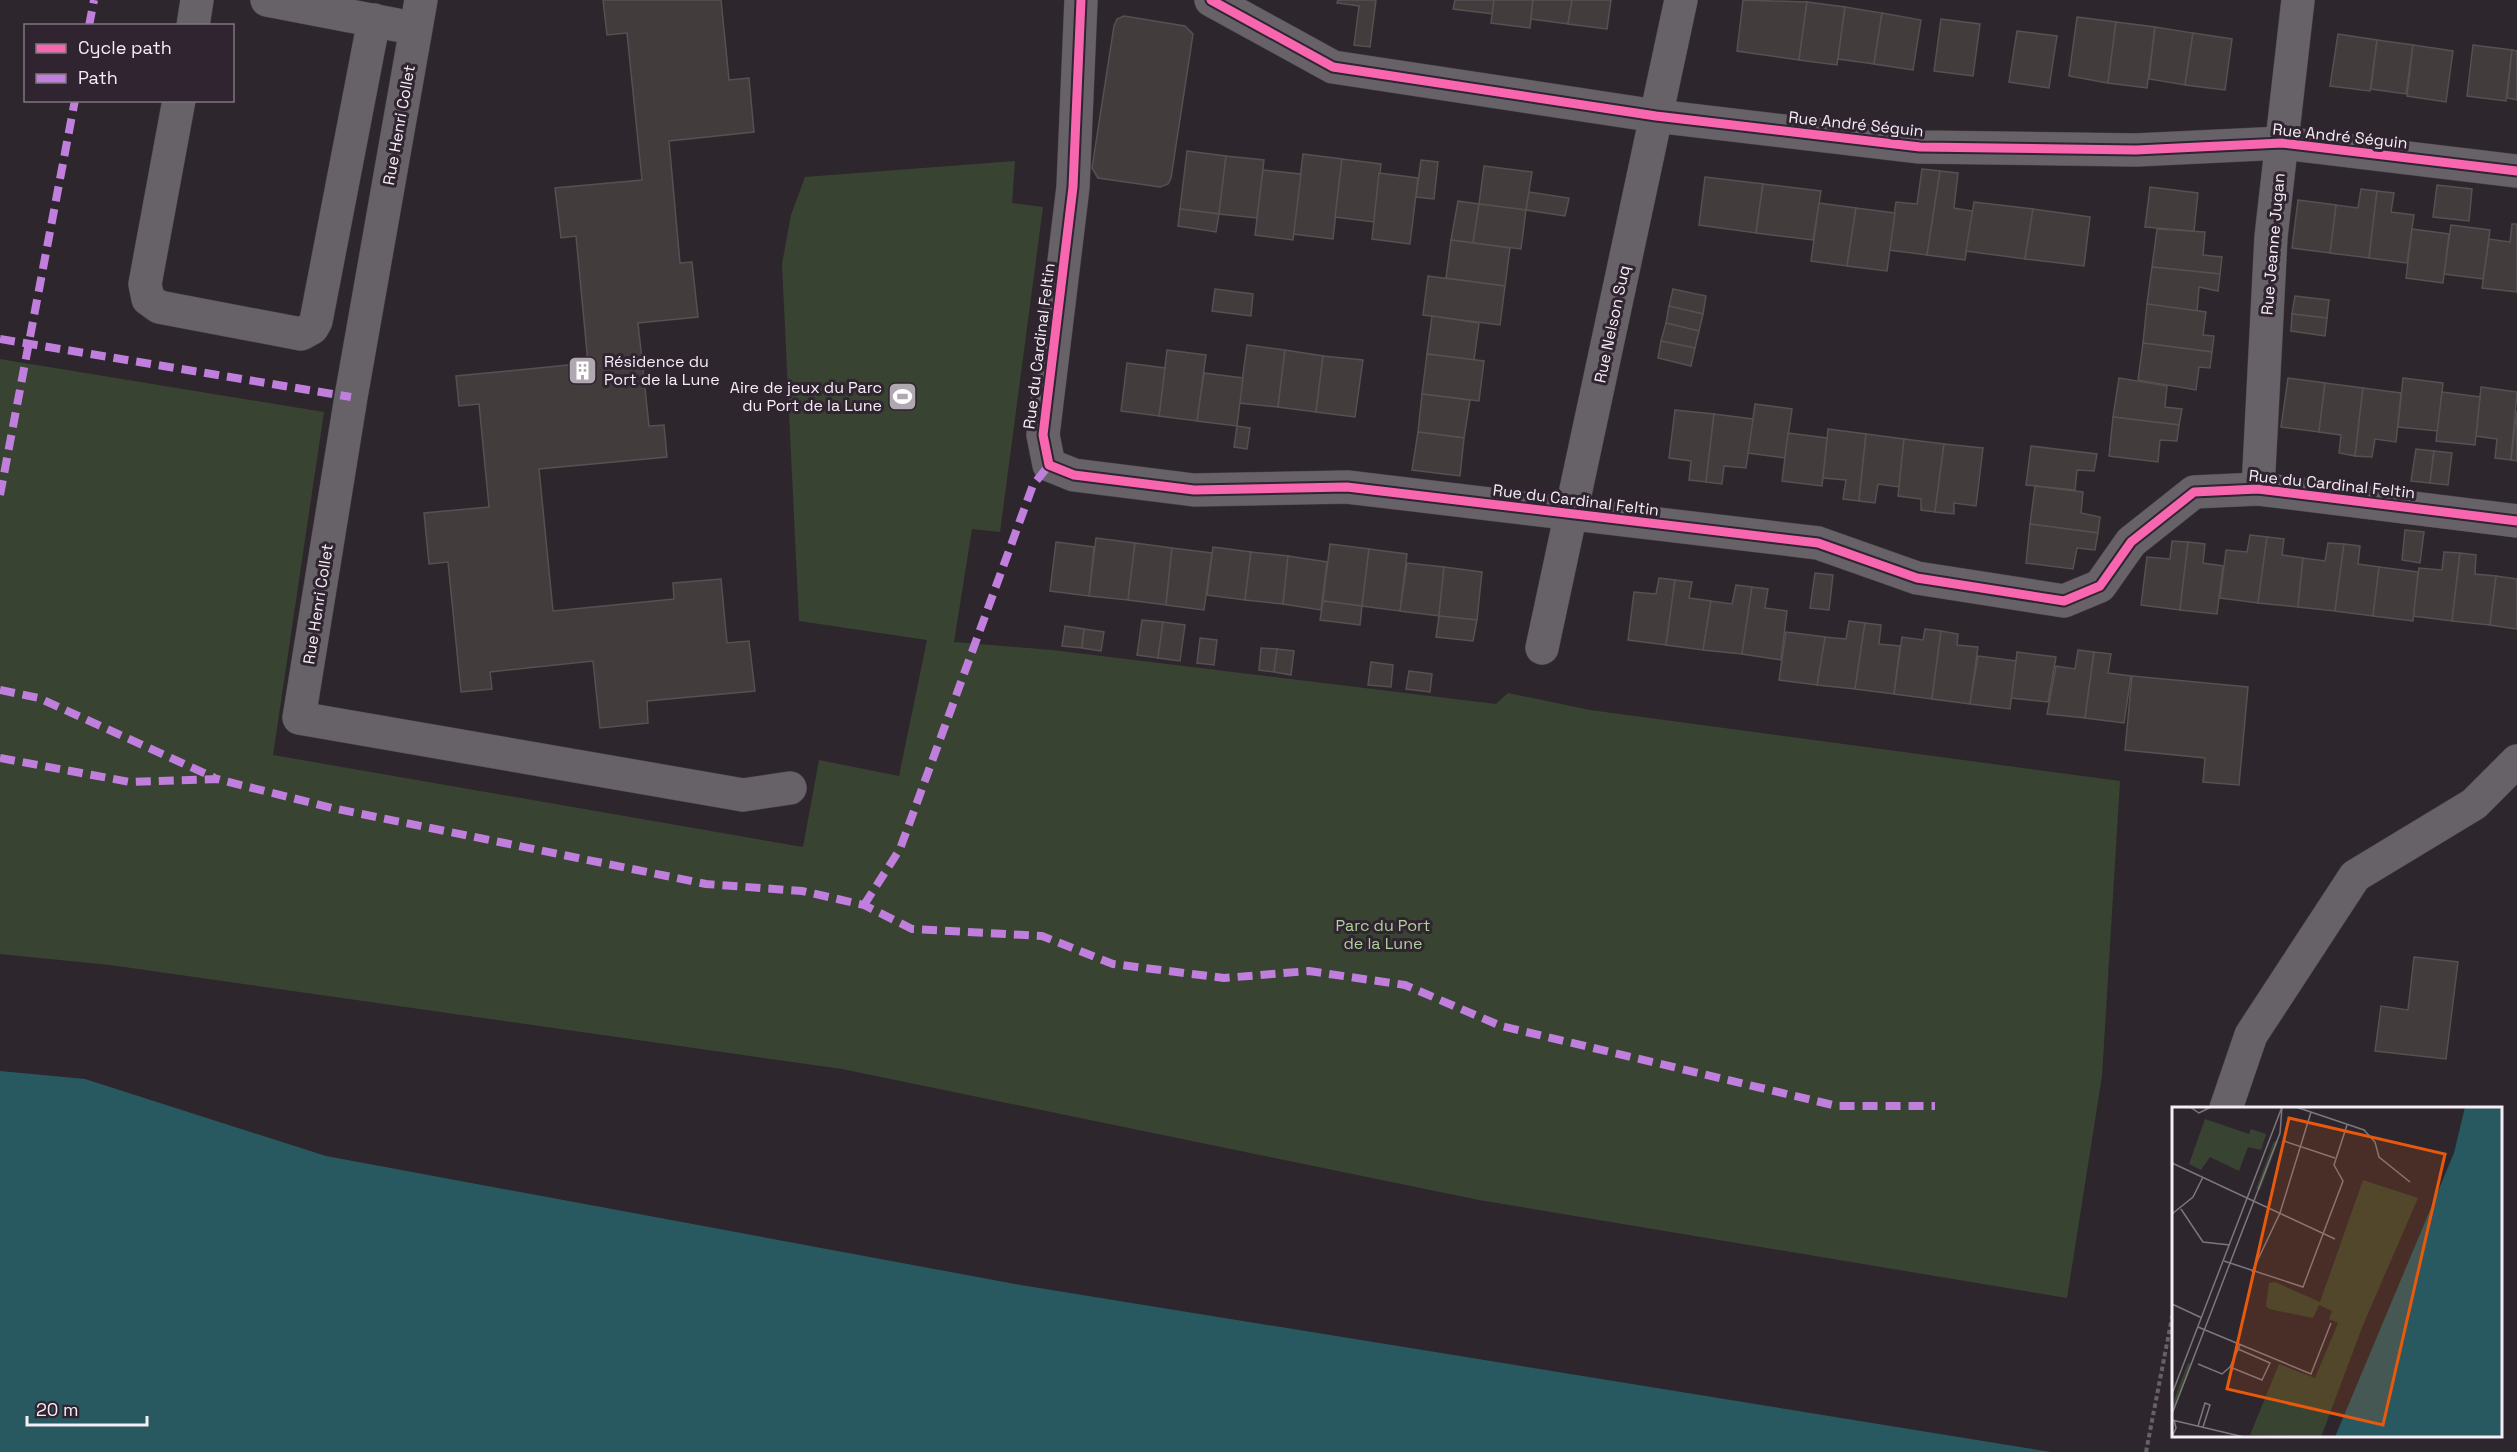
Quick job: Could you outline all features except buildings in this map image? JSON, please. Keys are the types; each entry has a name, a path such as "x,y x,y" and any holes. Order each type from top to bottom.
{"street":[{"path":"193,24 198,0"},
{"path":"267,0 374,20 419,14"},
{"name":"Rue du Cardinal Feltin","path":"1081,0 1073,187 1043,435 1049,465 1074,475 1194,490 1347,487 1818,543 1917,578 2064,601 2100,586 2131,542 2194,492 2258,489 2517,521"},
{"name":"Rue André Séguin","path":"1211,0 1333,68 1656,117 1920,147 2136,150 2282,143 2517,171"},
{"name":"Rue Nelson Suq","path":"1542,648 1681,0"},
{"name":"Rue Jeanne Jugan","path":"2258,489 2271,237 2298,0"},
{"name":"Rue Henri Collet","path":"419,14 351,398 299,718 743,795 790,788"},
{"path":"179,102 145,284 148,299 159,307 301,334 312,328 316,321 374,20"},
{"path":"2226,1107 2251,1035 2355,876 2474,804 2517,761"}],"path":[{"path":"2146,1452 2172,1316"}],"green space":[{"name":"Parc du Port de la Lune","path":"1015,161 1012,203 1043,207 1000,532 972,529 954,642 1052,650 1496,704 1508,693 1590,710 2120,781 2102,1076 2067,1298 1479,1200 842,1069 110,965 0,954 0,359 324,412 273,755 803,847 819,760 899,776 927,640 799,621 782,264 791,215 805,177"}],"water":[{"path":"0,1071 85,1079 326,1156 1015,1284 2051,1452 0,1452"}],"marked path":[{"path":"89,24 94,0"},
{"path":"0,495 75,102"},
{"path":"0,339 351,397"},
{"path":"864,905 900,849 1033,485 1049,465"},
{"path":"0,690 39,698 215,778"},
{"path":"0,758 130,782 217,779 332,808 706,884 802,891 864,905 912,929 1042,936 1113,964 1224,978 1309,971 1405,985 1501,1026 1837,1106 1935,1106"}],"cycle path":[{"path":"1081,0 1073,187 1043,435 1049,465 1074,475 1194,490 1347,487 1818,543 1917,578 2064,601 2100,586 2131,542 2194,492 2258,489 2517,521"},
{"path":"1211,0 1333,67 1656,116 1920,147 2136,150 2282,143 2517,171"}],"place":[{"name":"Résidence du Port de la Lune","path":"583,370"},
{"name":"Aire de jeux du Parc du Port de la Lune","path":"903,396"}]}
